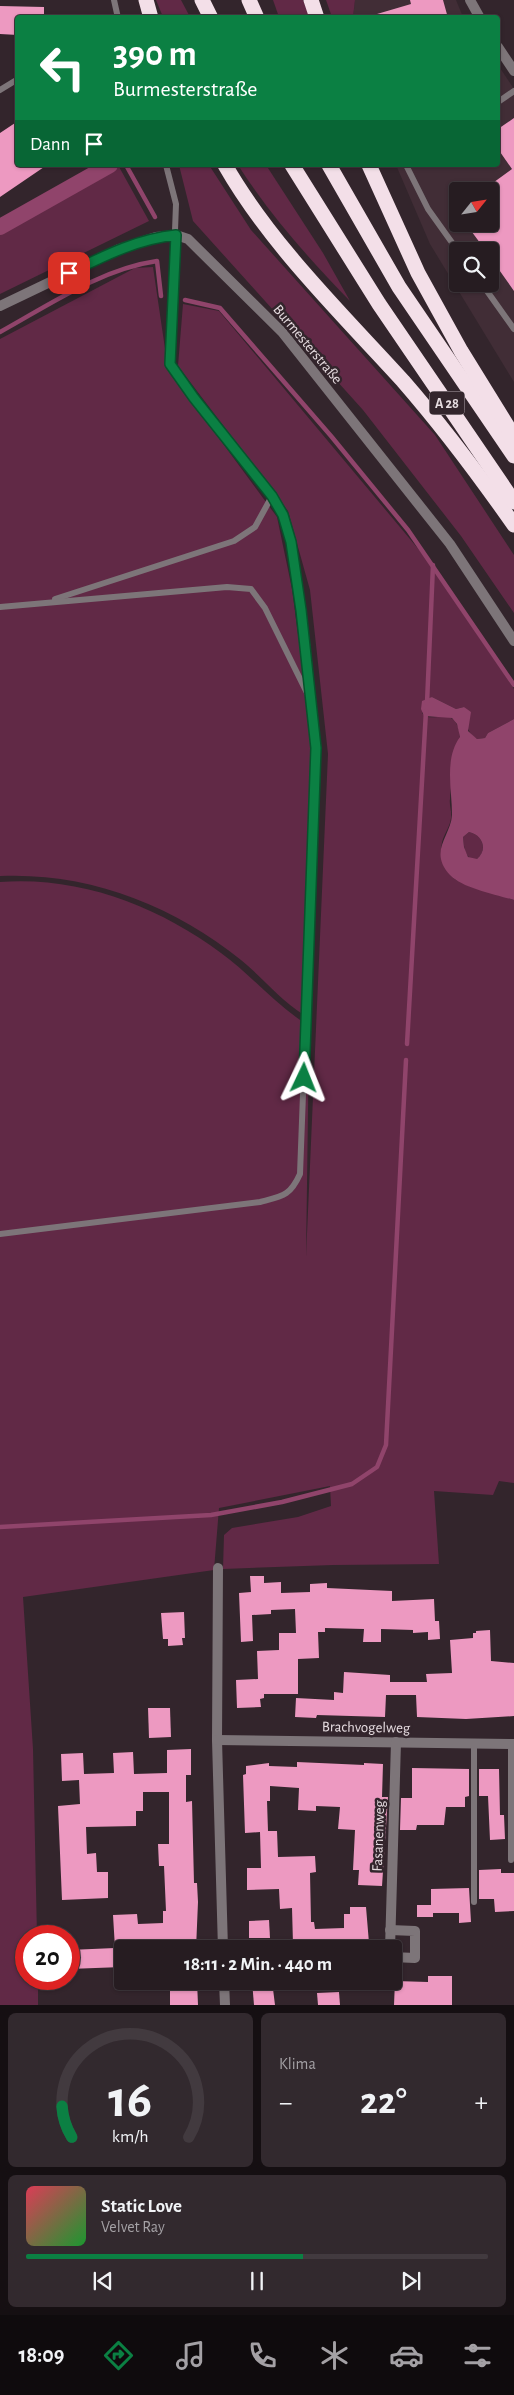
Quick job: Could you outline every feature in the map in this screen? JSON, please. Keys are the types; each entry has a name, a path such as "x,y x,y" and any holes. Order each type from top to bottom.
{"highway":[{"path":"146,0 150,15"},
{"path":"202,0 210,15"},
{"path":"249,0 256,15"},
{"path":"311,0 316,15"},
{"path":"226,167 292,258 411,391 473,466 514,525"},
{"name":"A 28","path":"293,167 379,304 514,502"},
{"name":"A 28","path":"331,167 399,287 514,456"},
{"path":"370,167 418,273 461,351 508,427 514,447"}],"street":[{"path":"470,0 478,15"},
{"path":"500,50 514,71"},
{"path":"0,306 119,249 156,237 176,235"},
{"name":"Burmesterstraße","path":"176,235 188,239 198,247 282,332 450,544 514,641"},
{"path":"218,1568 217,1740 223,1940"},
{"name":"Brachvogelweg","path":"217,1740 512,1744"},
{"name":"Fasanenweg","path":"390,1940 396,1742"},
{"path":"390,1930 415,1931 415,1958 402,1957"},
{"path":"224,1990 224,2005"}],"lane":[{"path":"114,0 116,15"},
{"path":"0,90 15,81"},
{"path":"500,101 514,91"},
{"path":"0,1234 260,1202 283,1196 293,1189 300,1174 316,748 306,644 291,542 283,515 272,496 194,398 170,364 176,204 167,167"},
{"path":"407,167 428,209 452,242"},
{"path":"488,292 514,329"},
{"path":"45,602 234,541 256,527 272,496"},
{"path":"0,607 227,587 251,589 266,608 313,705"},
{"path":"474,1743 474,1902"},
{"path":"511,1860 512,1744"}],"shaded area":[{"path":"156,0 181,0 189,15 162,15"},
{"path":"273,0 303,0 309,15 278,15"},
{"path":"326,0 355,0 353,15 331,15"},
{"path":"355,0 456,0 462,15 353,15"},
{"path":"500,68 514,89 514,382 459,292 499,292 499,242 449,242 449,275 430,244 397,167 500,167"},
{"path":"115,167 119,167 149,221 0,294 0,234"},
{"path":"180,167 210,167 251,230 435,435 514,555 514,613 461,536 363,410 193,221"},
{"path":"239,167 267,167 323,253 350,301 291,236"},
{"path":"153,267 168,369 277,517 292,589 313,748 306,1257 328,754 310,590 288,511 178,366 183,304 219,311 425,557 514,689 514,719 488,733 485,738 477,739 471,734 468,726 470,717 464,707 456,709 432,697 422,713 430,717 450,718 455,721 460,734 459,752 451,791 451,818 441,850 446,867 456,880 514,900 514,1483 499,1481 493,1495 434,1491 439,1564 223,1569 224,1535 232,1528 298,1517 331,1506 330,1486 219,1508 214,1570 23,1597 33,1749 37,1925 15,1925 15,1990 38,1990 38,2005 0,2005 0,882 30,881 88,889 144,908 197,936 221,953 303,1022 304,1015 287,1003 241,960 215,940 158,908 97,886 33,876 0,876 0,339 135,268"},
{"path":"432,697 456,709 464,707 471,712 468,731 477,739 485,738 488,733 514,719 514,900 463,884 455,880 444,866 441,858 442,844 451,823 452,815 450,764 455,746 460,737 457,724 452,718 424,716 421,709 422,701","holes":["469,832 481,839 483,847 477,859 468,857 464,847 463,837"]},
{"path":"469,832 481,839 483,847 477,859 472,860 465,850 463,837"}],"building":[{"path":"410,0 443,0 447,15 377,15 411,4"},
{"path":"0,6 44,7 44,15 15,15 15,35 0,34"},
{"path":"514,118 514,291 499,270 499,242 479,242 472,232 499,232 499,182 494,182 512,169 500,152 500,128"},
{"path":"15,123 15,167 44,167 0,197 0,133"},
{"path":"250,1576 264,1576 264,1583 281,1582 281,1593 310,1592 310,1584 327,1583 327,1588 392,1591 392,1601 434,1599 435,1621 439,1621 440,1639 428,1640 428,1632 413,1633 413,1630 381,1629 381,1642 363,1642 364,1629 325,1628 325,1632 318,1632 319,1658 298,1659 298,1694 264,1694 264,1698 260,1699 261,1707 237,1708 236,1680 258,1679 257,1651 279,1650 279,1633 296,1633 295,1609 271,1610 271,1614 252,1615 253,1641 241,1642 239,1593 251,1592"},
{"path":"184,1612 185,1638 182,1638 183,1645 168,1646 168,1639 163,1639 161,1613"},
{"path":"490,1630 491,1661 514,1663 514,1716 466,1719 417,1717 416,1695 386,1695 385,1717 317,1715 316,1718 295,1717 296,1698 334,1700 334,1692 343,1693 344,1672 390,1675 390,1682 427,1682 426,1674 452,1673 450,1640 473,1638 473,1633 476,1633 476,1631"},
{"path":"148,1708 170,1708 171,1737 149,1738"},
{"path":"191,1749 191,1775 186,1775 186,1802 192,1801 194,1883 197,1883 198,1902 196,1940 115,1940 113,1915 137,1914 138,1924 163,1923 163,1911 166,1911 164,1866 159,1866 158,1844 169,1844 169,1792 143,1792 143,1811 136,1811 136,1826 86,1827 87,1854 96,1853 97,1872 108,1872 108,1898 62,1900 58,1806 80,1804 79,1780 62,1781 61,1754 83,1753 84,1774 114,1773 113,1753 133,1752 134,1774 167,1773 167,1750"},
{"path":"297,1762 383,1764 382,1797 388,1797 382,1886 358,1885 359,1870 353,1870 355,1830 338,1829 340,1807 316,1806 316,1811 298,1810 299,1788 270,1786 270,1801 267,1801 268,1831 277,1831 278,1857 315,1856 316,1872 310,1873 311,1922 314,1922 315,1929 344,1928 344,1914 350,1914 350,1907 366,1907 369,1940 293,1940 292,1908 280,1909 279,1889 247,1890 247,1868 261,1868 260,1832 245,1833 243,1775 246,1774 246,1766 269,1763 269,1766 297,1767"},
{"path":"412,1768 469,1769 469,1796 465,1797 465,1807 446,1807 444,1825 417,1825 416,1830 400,1830 401,1798 412,1798"},
{"path":"479,1769 499,1769 500,1815 504,1815 505,1839 490,1840 488,1796 479,1796"},
{"path":"501,1869 501,1873 514,1873 514,1911 495,1912 494,1899 479,1899 479,1870"},
{"path":"469,1888 471,1922 459,1923 459,1913 433,1913 433,1917 417,1917 417,1905 431,1905 431,1889"},
{"path":"269,1920 270,1938 249,1938 249,1921"},
{"path":"114,1948 114,1967 80,1969 80,1950"},
{"path":"428,1976 452,1976 452,2005 394,2005 395,1990 402,1990 402,1981 428,1982"},
{"path":"197,1990 198,2005 170,2005 170,1991"},
{"path":"253,1990 273,1990 275,2005 254,2005"},
{"path":"339,1992 340,2005 318,2005 317,1993"}],"waterway":[{"path":"0,227 106,167"},
{"path":"127,167 155,217"},
{"path":"0,332 76,289 136,265 157,261 161,296"},
{"path":"185,300 220,308 331,436 408,530 514,685"},
{"path":"427,703 433,565"},
{"path":"407,1044 426,711"},
{"path":"0,1527 211,1515 282,1502 352,1484 377,1467 386,1445 406,1060"}],"route":[{"path":"69,273 119,249 156,237 176,235 170,364 194,398 272,496 283,515 291,542 306,644 316,748 304,1078"}]}
